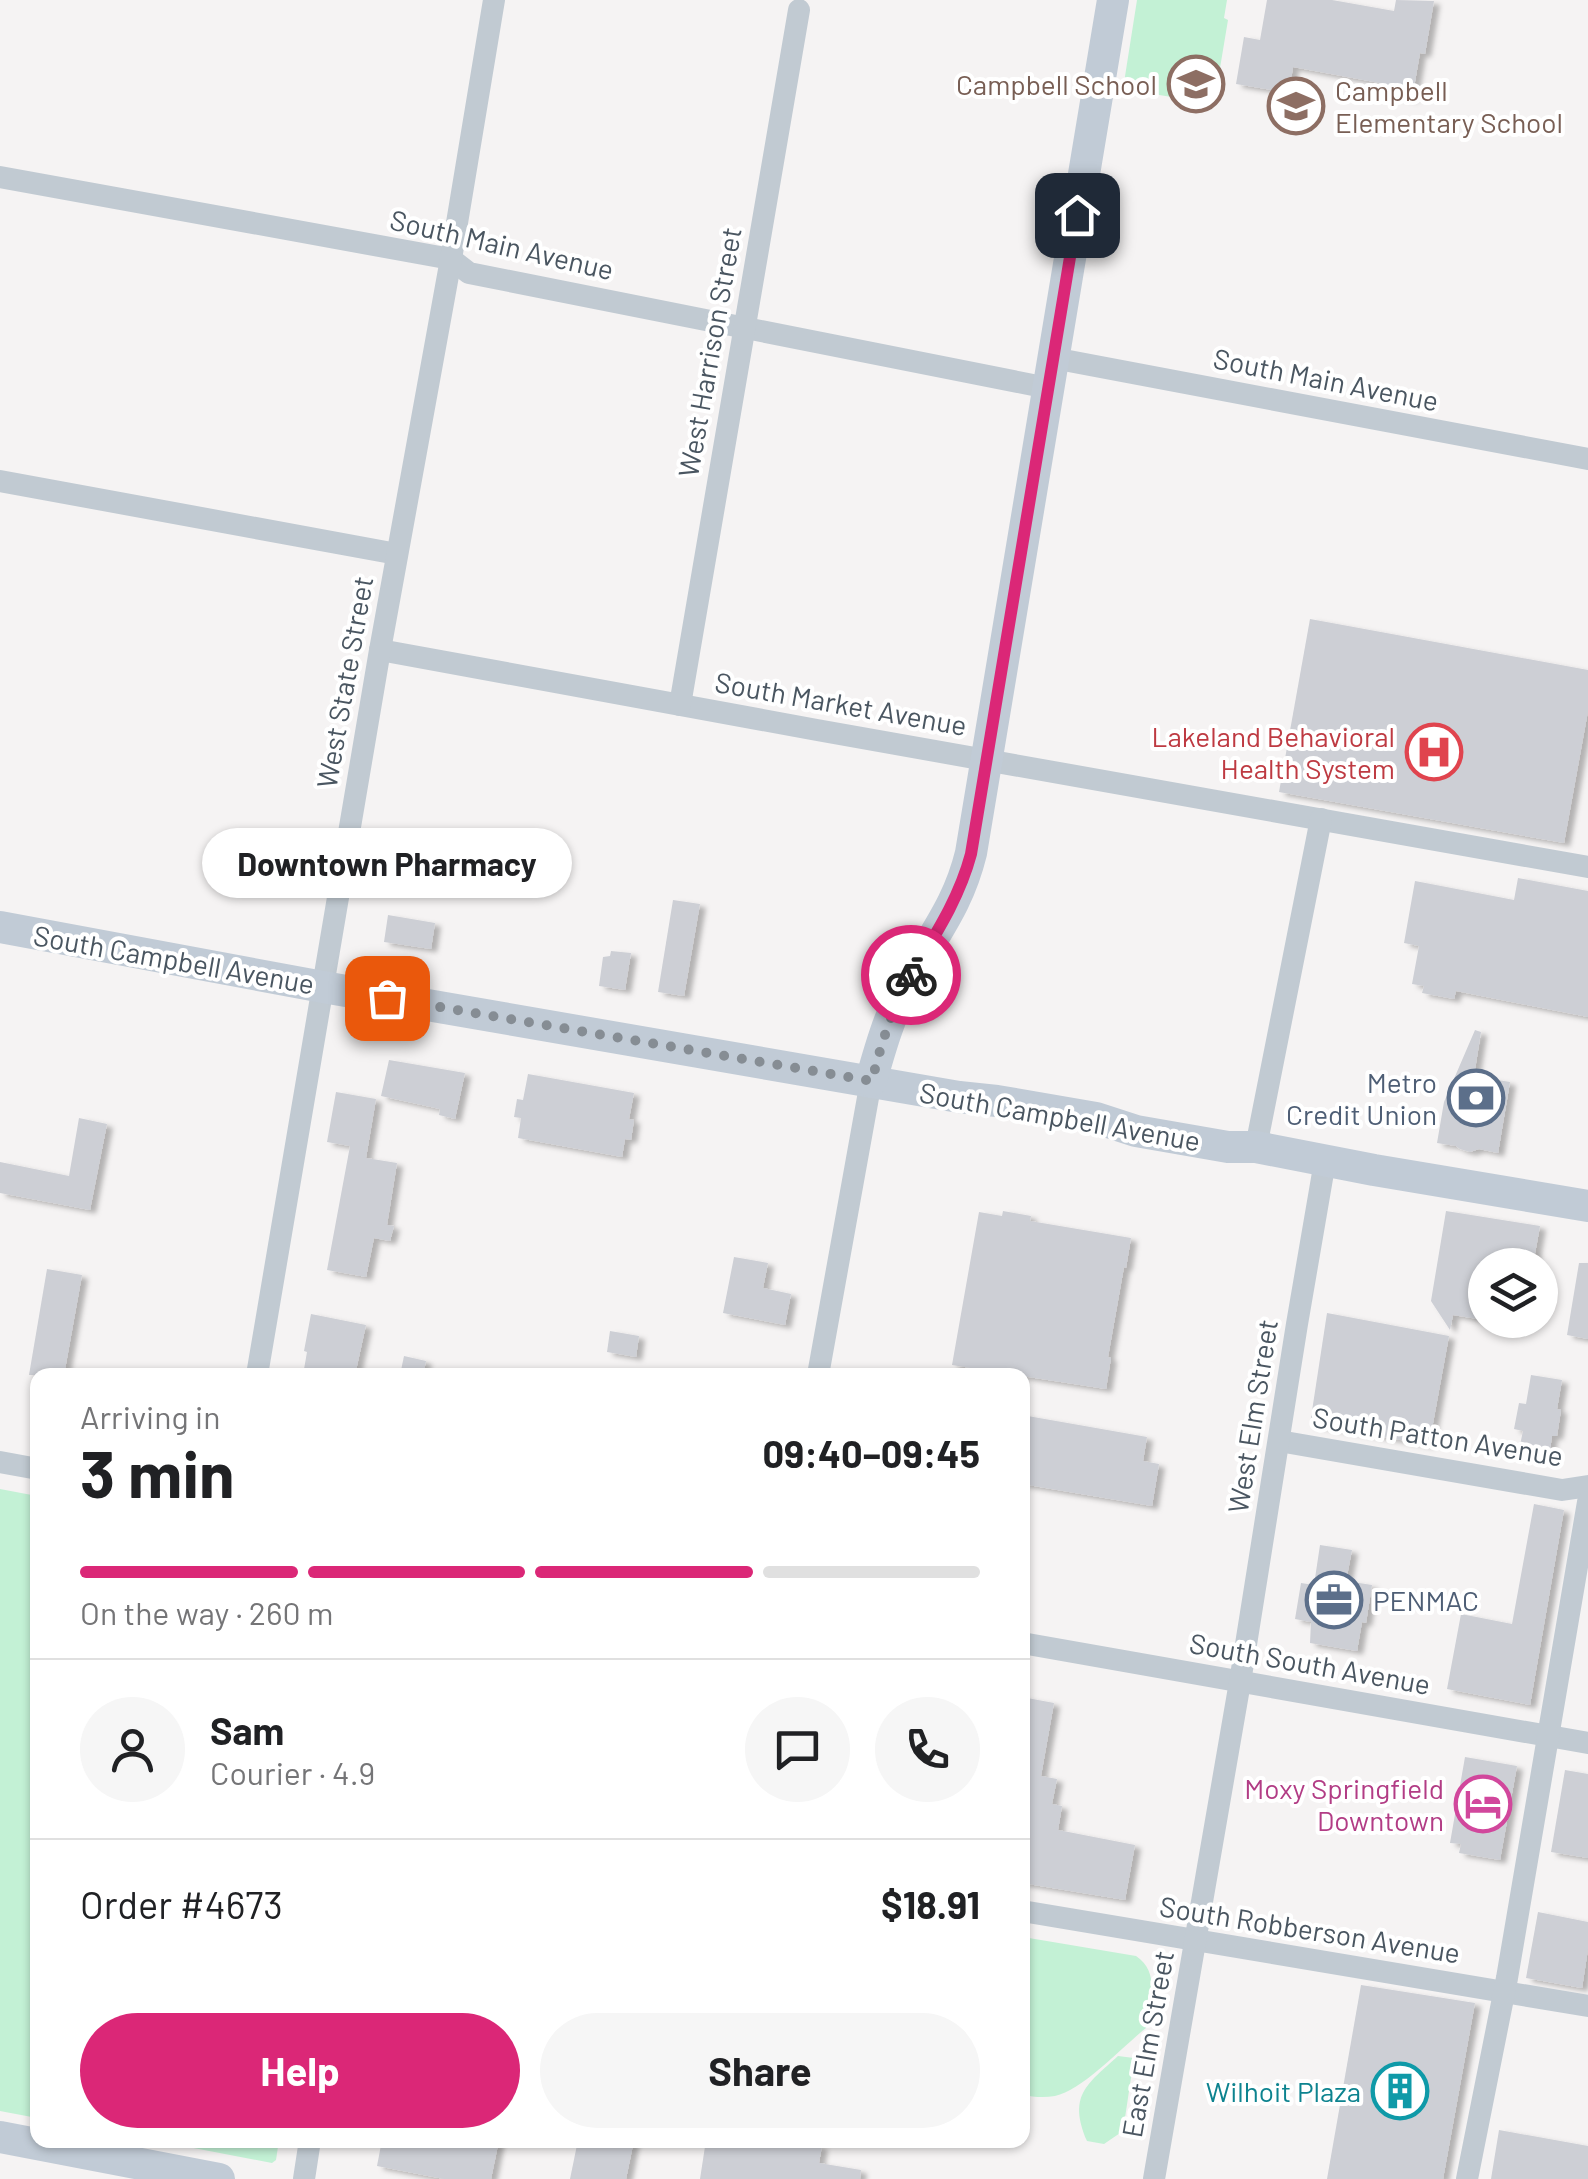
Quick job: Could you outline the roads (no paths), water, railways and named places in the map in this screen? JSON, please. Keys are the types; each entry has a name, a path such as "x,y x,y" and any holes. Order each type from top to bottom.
{"main road":[{"path":"872,1081 894,1008 964,880 988,759 1113,0"},
{"name":"South Campbell Avenue","path":"0,927 323,987 1096,1118 1136,1131 1228,1147 1256,1147 1588,1206"},
{"path":"0,2138 30,2144"},
{"path":"54,2148 220,2179"}],"street":[{"name":"West State Street","path":"258,1368 494,0"},
{"name":"West Harrison Street","path":"680,705 798,10"},
{"name":"South Main Avenue","path":"0,177 451,259 469,273 744,327 1588,458"},
{"path":"0,481 397,554"},
{"name":"South Market Avenue","path":"380,650 1588,866"},
{"path":"1256,1147 1321,819"},
{"path":"819,1368 872,1081"},
{"name":"West Elm Street","path":"1240,1682 1325,1161"},
{"name":"South Patton Avenue","path":"1278,1441 1562,1490 1588,1486"},
{"path":"0,1462 30,1467"},
{"path":"1467,2179 1504,1992 1588,1502"},
{"name":"South South Avenue","path":"1030,1644 1588,1743"},
{"name":"East Elm Street","path":"1154,2179 1240,1682"},
{"name":"South Robberson Avenue","path":"1030,1912 1588,2006"},
{"path":"304,2179 309,2148"}],"place":[{"name":"Campbell School","path":"1196,84"},
{"name":"Campbell Elementary School","path":"1296,106"},
{"name":"Lakeland Behavioral Health System","path":"1434,752"},
{"name":"Downtown Pharmacy","path":"387,998"},
{"name":"Metro Credit Union","path":"1476,1098"},
{"name":"PENMAC","path":"1334,1600"},
{"name":"Moxy Springfield Downtown","path":"1483,1804"},
{"name":"Wilhoit Plaza","path":"1400,2091"}]}
